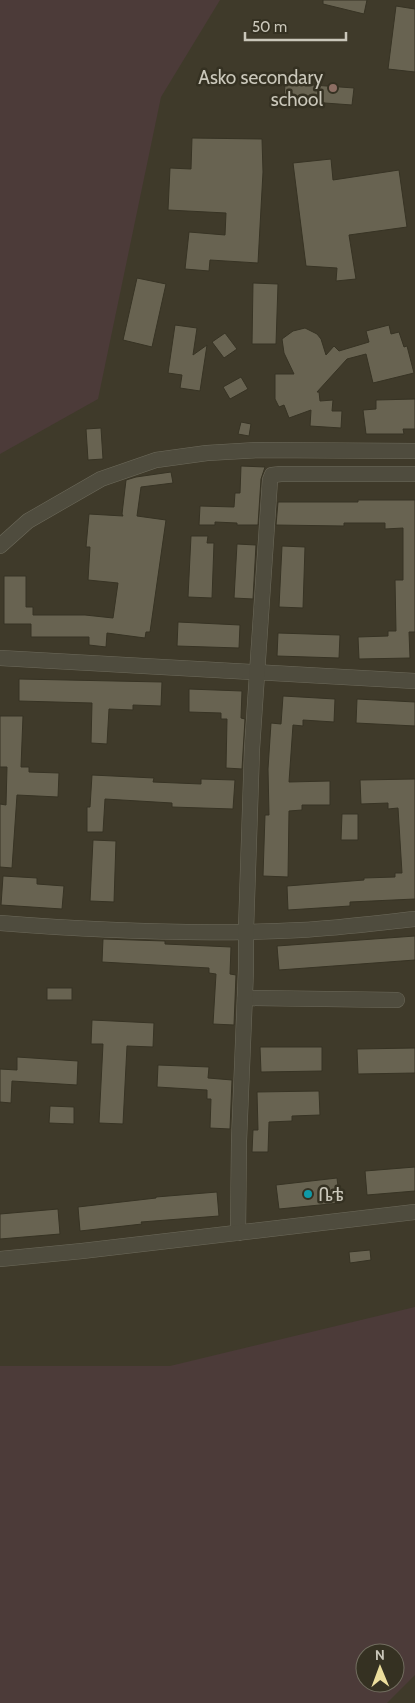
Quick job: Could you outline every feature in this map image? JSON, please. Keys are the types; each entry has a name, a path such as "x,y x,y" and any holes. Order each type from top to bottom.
{"street":[{"path":"0,546 28,521 101,479 156,460 207,453 258,450 415,451"},
{"path":"238,1233 239,1141 256,674 270,480 272,475 415,474"},
{"path":"0,658 256,674 415,681"},
{"path":"0,923 70,928 169,931 301,930 415,919"},
{"path":"245,998 397,1000"},
{"path":"0,1259 415,1212"}],"shaded area":[{"path":"0,0 220,0 161,97 98,399 0,454"},
{"path":"415,1307 415,1675 405,1685 405,1643 355,1643 355,1693 397,1693 387,1703 0,1703 0,1366 170,1366"}],"building":[{"path":"323,0 367,0 364,14 323,4"},
{"path":"396,6 415,9 415,72 388,69"},
{"path":"285,83 354,88 352,105 284,100"},
{"path":"192,138 262,139 263,172 258,263 210,260 209,271 185,269 189,232 225,235 226,213 168,210 170,168 191,169"},
{"path":"331,159 333,180 399,170 407,227 349,235 356,279 336,281 337,268 306,266 293,163"},
{"path":"137,278 166,284 152,347 123,340"},
{"path":"253,283 278,284 276,344 252,344"},
{"path":"175,325 197,328 193,355 207,345 200,391 180,388 182,375 168,373"},
{"path":"389,325 391,334 399,332 404,347 407,346 414,373 373,383 366,354 347,359 317,392 319,392 320,401 333,400 332,411 342,411 341,428 310,426 311,410 289,418 284,405 279,407 275,399 275,374 294,374 284,353 282,339 293,331 305,328 317,334 321,339 326,355 334,346 339,351 369,342 366,331"},
{"path":"225,333 237,349 224,358 212,342"},
{"path":"241,377 248,389 230,399 223,387"},
{"path":"415,399 415,429 403,429 404,434 366,434 363,410 376,409 376,400"},
{"path":"241,422 251,424 249,436 238,434"},
{"path":"101,428 103,459 88,460 86,429"},
{"path":"241,466 265,467 261,479 258,525 215,522 215,525 199,525 200,506 234,507 235,493 240,493"},
{"path":"171,472 173,483 141,487 137,516 166,520 150,632 146,632 145,638 107,633 106,647 89,645 89,637 31,637 31,624 4,624 4,576 26,576 26,607 33,607 33,615 85,615 113,618 118,583 88,580 90,547 86,547 89,514 123,516 126,480"},
{"path":"358,500 415,500 415,632 409,632 410,658 359,659 358,637 388,636 388,631 396,631 395,580 403,580 403,528 385,529 385,523 344,523 344,526 276,525 278,502 358,502"},
{"path":"191,536 208,536 207,543 214,543 212,598 188,597"},
{"path":"237,544 256,545 253,599 234,598"},
{"path":"282,546 305,547 303,608 279,607"},
{"path":"178,622 240,625 239,648 177,646"},
{"path":"278,633 340,635 339,658 277,656"},
{"path":"19,679 162,682 161,706 133,705 133,710 109,709 107,744 91,743 92,703 19,701"},
{"path":"189,689 242,691 241,718 245,719 242,769 226,768 227,719 221,719 221,713 189,712"},
{"path":"283,696 335,699 334,722 303,720 303,726 293,725 289,782 330,781 330,805 302,805 302,810 289,811 288,877 263,876 265,815 269,815 268,769 271,723 281,724"},
{"path":"357,699 415,702 415,726 356,723"},
{"path":"0,716 23,716 21,767 29,767 29,772 59,773 58,797 17,795 12,868 0,867 0,804 6,805 7,767 0,767"},
{"path":"92,775 154,778 153,782 201,784 201,779 235,780 233,809 172,807 172,803 105,799 103,832 87,832 87,807 90,807"},
{"path":"415,779 415,899 350,902 350,906 288,910 287,886 364,880 364,878 395,877 395,873 402,873 398,808 388,809 388,803 361,804 360,780"},
{"path":"342,814 358,814 358,840 341,840"},
{"path":"93,840 116,841 114,902 90,901"},
{"path":"3,876 37,878 37,884 64,886 62,909 1,905"},
{"path":"415,936 415,960 279,970 277,946"},
{"path":"103,939 165,941 165,944 231,947 230,974 236,975 234,1025 213,1024 216,974 209,973 209,968 102,962"},
{"path":"47,988 72,988 72,1000 47,1000"},
{"path":"92,1020 154,1023 153,1047 127,1046 123,1124 99,1123 103,1044 91,1044"},
{"path":"260,1047 322,1047 322,1071 261,1072"},
{"path":"415,1048 415,1073 358,1074 357,1049"},
{"path":"17,1057 78,1061 77,1085 12,1081 11,1103 0,1102 0,1069 17,1070"},
{"path":"158,1065 209,1067 208,1078 232,1080 230,1129 210,1128 211,1099 207,1099 207,1090 157,1087"},
{"path":"319,1091 320,1115 292,1116 292,1121 269,1122 268,1152 252,1152 253,1130 258,1130 257,1092"},
{"path":"50,1106 74,1107 74,1124 49,1123"},
{"path":"415,1167 415,1191 367,1195 365,1171"},
{"name":"ቤቴ","path":"337,1178 340,1203 279,1209 276,1185"},
{"path":"217,1192 219,1216 141,1222 142,1224 80,1231 78,1207 156,1197"},
{"path":"58,1209 60,1234 0,1239 0,1214"},
{"path":"370,1250 371,1260 350,1263 349,1252"}],"place":[{"name":"Asko secondary school","path":"333,88"},
{"name":"ቤቴ","path":"308,1194"}]}
